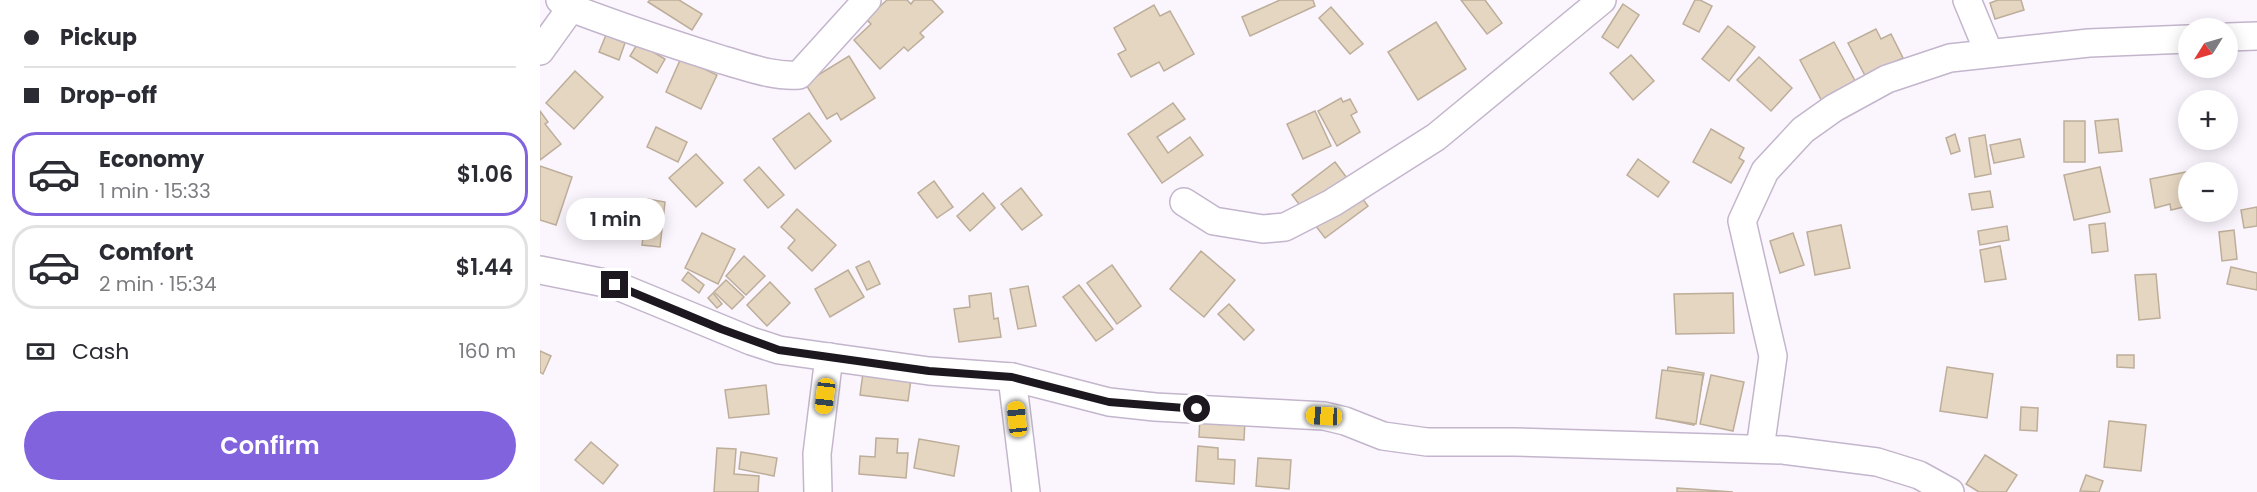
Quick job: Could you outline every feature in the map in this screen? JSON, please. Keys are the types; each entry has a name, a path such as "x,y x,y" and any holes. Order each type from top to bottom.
{"street":[{"path":"540,51 565,4 690,50 760,71 785,76 799,75 867,0"},
{"path":"1184,202 1214,221 1263,230 1286,227 1332,203 1436,137 1602,0"},
{"path":"1967,0 1989,53"},
{"path":"2238,37 2257,36"},
{"path":"1760,449 1773,356 1742,221 1765,171 1803,130 1834,108 1887,79 1950,58 2089,43 2178,39"},
{"path":"540,270 615,285 779,350 929,371 1012,377 1109,402 1155,407 1324,416 1383,436 1428,442 1514,442 1760,449 1877,462 1919,476 1950,492"},
{"path":"818,492 818,454 829,357"},
{"path":"1012,377 1026,492"}],"building":[{"path":"650,0 679,0 702,14 692,30 648,2"},
{"path":"887,0 907,0 911,4 914,0 932,0 943,12 920,33 924,37 908,51 904,47 880,69 854,40 871,24 866,19"},
{"path":"1280,0 1313,0 1315,6 1250,36 1242,17"},
{"path":"1461,0 1485,0 1502,23 1487,34"},
{"path":"1695,0 1712,6 1699,32 1683,24"},
{"path":"1998,0 2021,0 2024,10 1995,19 1990,3"},
{"path":"1623,4 1639,15 1618,48 1602,37"},
{"path":"1154,5 1160,16 1170,11 1194,54 1164,71 1159,62 1131,77 1118,54 1126,50 1114,28"},
{"path":"1331,7 1363,44 1350,54 1319,18"},
{"path":"1436,22 1466,69 1418,100 1388,52"},
{"path":"1728,26 1755,47 1729,81 1702,59"},
{"path":"1876,29 1881,39 1891,34 1903,58 1894,62 1871,87 1848,43"},
{"path":"606,35 625,43 619,60 599,52"},
{"path":"1834,42 1859,88 1825,107 1800,60"},
{"path":"638,43 665,59 657,73 630,56"},
{"path":"1631,55 1654,81 1633,100 1610,73"},
{"path":"849,56 875,98 841,120 837,113 827,119 805,83"},
{"path":"1759,57 1792,88 1771,111 1737,80"},
{"path":"681,58 717,75 701,109 666,92"},
{"path":"575,71 603,97 574,129 546,103"},
{"path":"1341,98 1343,102 1350,99 1357,112 1351,115 1360,132 1337,146 1318,111"},
{"path":"1173,103 1185,119 1157,137 1168,153 1190,137 1203,155 1162,183 1128,134"},
{"path":"540,111 548,122 545,124 561,144 540,160"},
{"path":"1315,111 1331,146 1303,159 1287,124"},
{"path":"809,113 831,141 795,169 773,139"},
{"path":"2118,119 2122,151 2099,153 2095,121"},
{"path":"2064,121 2085,121 2085,162 2064,162"},
{"path":"656,127 687,142 678,162 647,147"},
{"path":"1711,129 1744,148 1739,158 1744,161 1731,183 1693,162"},
{"path":"1955,134 1960,151 1951,154 1946,138"},
{"path":"1985,135 1991,174 1975,177 1969,138"},
{"path":"2020,139 2024,157 1994,163 1990,145"},
{"path":"696,154 723,183 696,207 669,178"},
{"path":"1638,159 1669,182 1658,197 1627,175"},
{"path":"1335,162 1368,206 1325,238 1292,195"},
{"path":"540,166 572,177 556,225 540,220"},
{"path":"759,167 784,195 768,208 744,180"},
{"path":"2100,167 2110,212 2074,220 2064,175"},
{"path":"2178,174 2178,208 2171,210 2170,204 2155,208 2150,179"},
{"path":"934,181 953,207 937,218 918,193"},
{"path":"1021,188 1042,215 1022,230 1001,204"},
{"path":"1990,191 1993,207 1972,210 1969,194"},
{"path":"983,193 995,208 970,231 957,216"},
{"path":"648,199 665,202 660,247 642,245"},
{"path":"2257,207 2257,226 2244,228 2241,210"},
{"path":"797,209 836,245 812,271 788,248 795,240 781,227"},
{"path":"2105,223 2108,251 2092,253 2089,225"},
{"path":"1841,225 1850,268 1815,275 1807,232"},
{"path":"2007,226 2009,240 1980,245 1978,231"},
{"path":"2234,230 2237,259 2222,261 2219,232"},
{"path":"702,233 735,249 718,284 685,268"},
{"path":"1793,233 1804,265 1780,273 1770,241"},
{"path":"2000,246 2006,279 1985,282 1980,250"},
{"path":"1201,251 1235,280 1204,317 1170,289"},
{"path":"744,256 765,276 746,295 726,276"},
{"path":"869,261 880,284 867,290 856,267"},
{"path":"1112,265 1141,306 1117,324 1087,283"},
{"path":"2231,267 2257,273 2257,290 2227,284"},
{"path":"848,270 864,297 830,317 815,289"},
{"path":"688,272 704,285 699,293 682,280"},
{"path":"2156,274 2160,318 2139,320 2135,275"},
{"path":"726,280 744,297 732,309 714,292"},
{"path":"770,282 790,303 767,326 747,305"},
{"path":"1079,285 1113,329 1096,341 1063,297"},
{"path":"1028,286 1036,326 1018,329 1010,289"},
{"path":"713,293 722,304 717,308 708,298"},
{"path":"991,293 994,319 998,318 1001,337 959,342 954,309 970,307 969,296"},
{"path":"1733,293 1734,333 1676,334 1674,294"},
{"path":"1229,304 1254,330 1244,340 1218,314"},
{"path":"540,351 551,356 543,374 540,372"},
{"path":"2117,355 2134,355 2134,368 2117,367"},
{"path":"1668,367 1704,373 1694,425 1658,418"},
{"path":"1947,367 1993,374 1987,418 1940,411"},
{"path":"1662,370 1703,375 1696,424 1656,418"},
{"path":"863,373 911,379 908,401 860,395"},
{"path":"1711,375 1744,382 1733,431 1700,424"},
{"path":"766,385 769,414 729,418 725,390"},
{"path":"2021,407 2038,408 2037,431 2020,430"},
{"path":"1200,417 1245,420 1244,440 1199,437"},
{"path":"2109,421 2146,425 2141,471 2104,467"},
{"path":"876,438 898,439 897,453 908,453 906,478 859,474 860,456 875,457"},
{"path":"919,439 959,446 954,476 914,468"},
{"path":"591,442 618,465 603,484 575,460"},
{"path":"1198,446 1218,448 1218,459 1235,460 1234,484 1196,481"},
{"path":"717,448 736,449 734,474 759,476 758,492 714,492"},
{"path":"741,452 777,458 774,476 739,469"},
{"path":"1985,455 2017,475 2006,492 1979,492 1966,484"},
{"path":"1258,458 1291,460 1289,489 1256,486"},
{"path":"2086,475 2103,481 2099,492 2080,491"},
{"path":"1677,488 1733,492 1677,492"}],"route":[{"path":"615,285 751,341 779,350 929,371 1012,377 1109,402 1197,409"}]}
